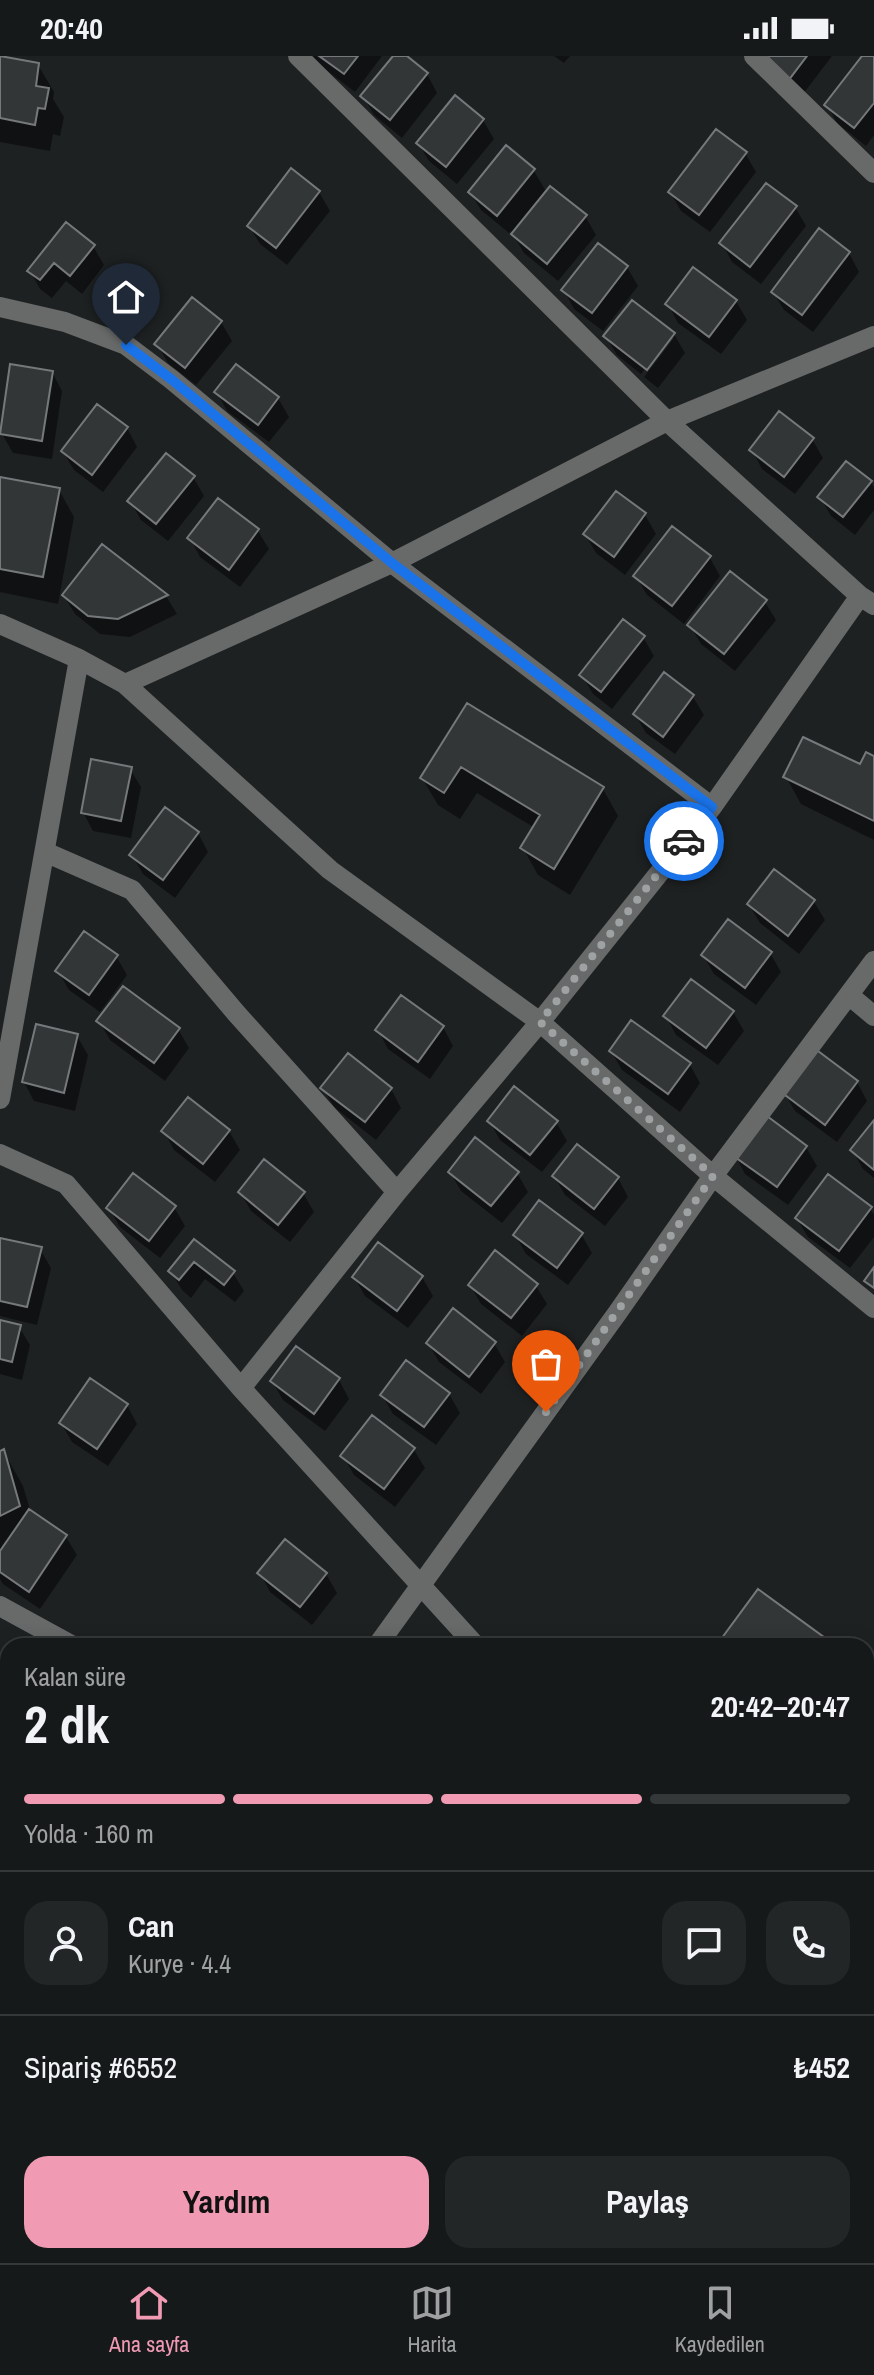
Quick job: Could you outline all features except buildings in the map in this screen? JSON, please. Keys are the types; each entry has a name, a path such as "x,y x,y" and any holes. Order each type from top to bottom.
{"street":[{"path":"241,1388 712,807 867,600 667,421 298,56"},
{"path":"754,56 874,173"},
{"path":"0,307 65,322 126,345 392,563 712,807"},
{"path":"125,684 392,563 667,421 874,336"},
{"path":"0,624 79,659 125,684 330,870 540,1022 713,1176 874,1308"},
{"path":"0,1099 79,659"},
{"path":"45,852 132,890 236,1013 397,1192"},
{"path":"383,1638 713,1176 874,961"},
{"path":"850,996 874,1016"},
{"path":"0,1154 66,1184 241,1388 468,1638"},
{"path":"0,1606 58,1638"}],"way so far":[{"path":"546,1412 713,1176 540,1022 684,841"}],"route":[{"path":"126,345 392,563 712,807 684,841"}]}
